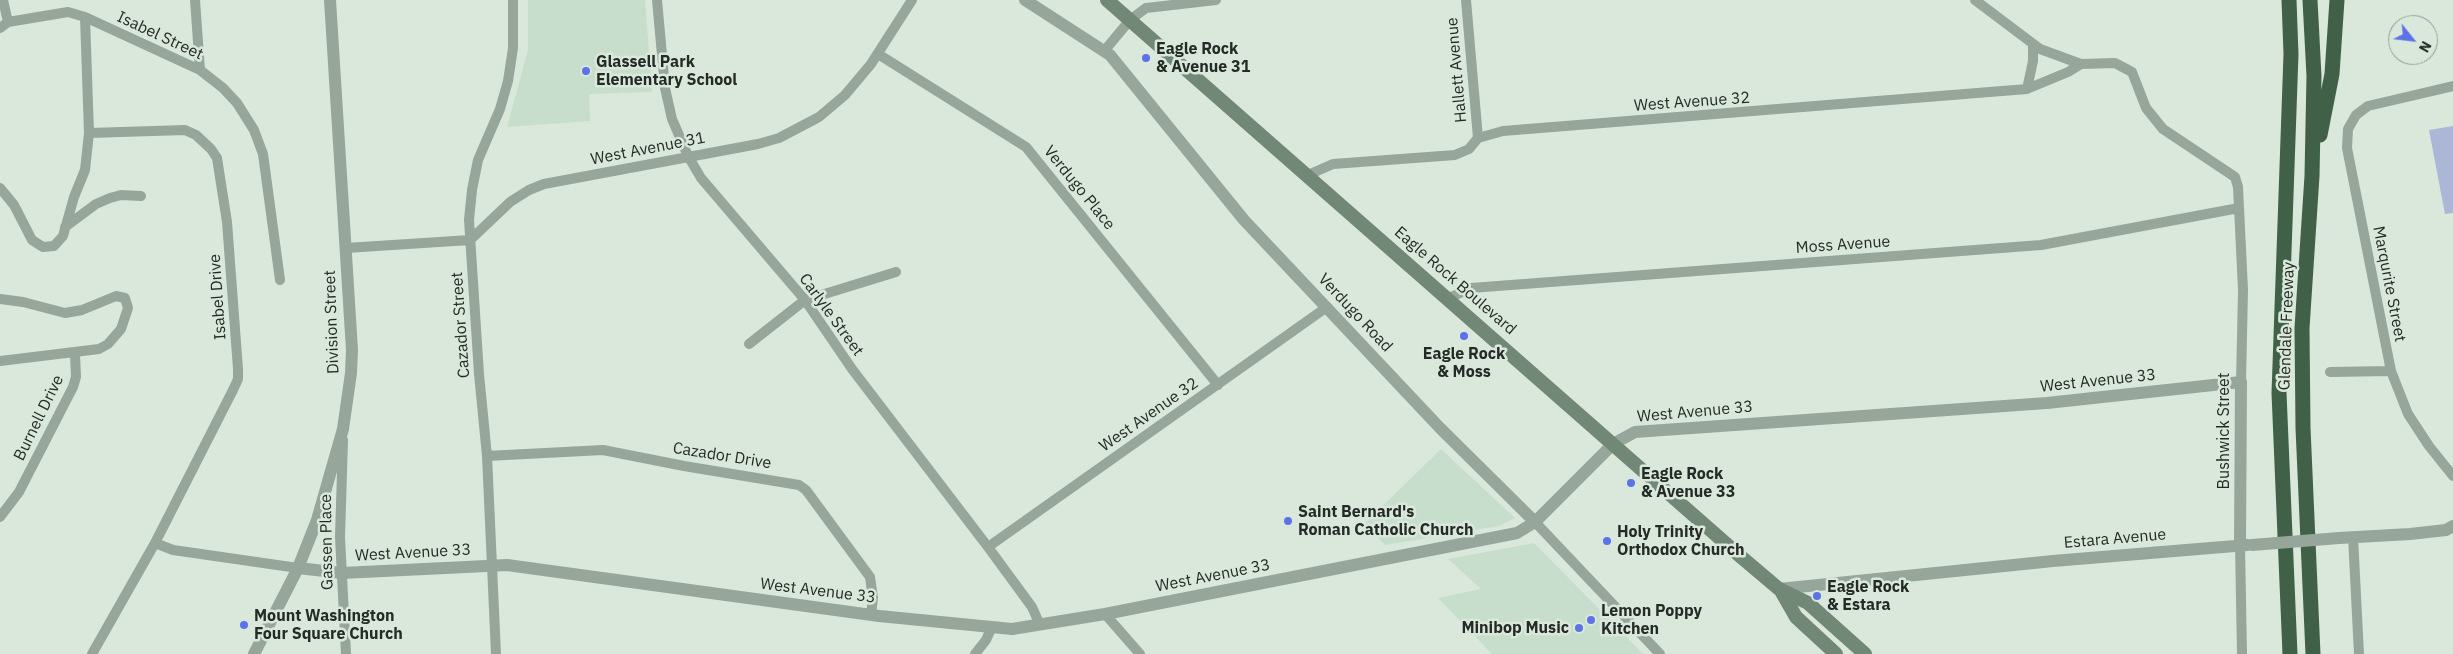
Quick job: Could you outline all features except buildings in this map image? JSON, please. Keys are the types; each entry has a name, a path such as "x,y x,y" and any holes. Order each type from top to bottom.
{"highway":[{"path":"2278,0 2290,54"},
{"name":"Glendale Freeway","path":"2289,0 2290,54 2280,314 2279,393 2290,654"},
{"name":"Glendale Freeway","path":"2310,0 2314,76 2312,176 2302,337 2303,428 2313,654"},
{"path":"2312,176 2332,74 2337,0"}],"main road":[{"name":"Eagle Rock Boulevard","path":"1107,0 1449,298 1613,444 1780,588 1808,603 1865,654"},
{"name":"Eagle Rock Boulevard","path":"1780,588 1796,617 1836,654"}],"street":[{"path":"3,0 4,25"},
{"path":"195,0 200,70"},
{"name":"Division Street","path":"254,654 298,568 330,482 343,430 351,373 352,350 330,0"},
{"name":"Cazador Street","path":"496,654 487,456 479,374 470,240 470,207 475,173 483,148 500,109 511,64 515,31 513,0"},
{"name":"Carlyle Street","path":"657,0 664,88 672,119 688,156 712,192 804,300 857,376 988,546 1032,607 1040,625"},
{"name":"West Avenue 31","path":"470,240 510,202 536,187 688,156 758,144 802,127 819,117 845,96 861,79 912,0"},
{"name":"Verdugo Road","path":"1026,0 1104,50 1244,220 1440,428 1535,522 1660,654"},
{"path":"1104,50 1130,20 1152,5 1216,0"},
{"name":"Hallett Avenue","path":"1466,0 1478,138"},
{"path":"1975,0 2040,49 2081,64"},
{"name":"Isabel Street","path":"4,25 63,11 85,17 200,70 237,103 254,130 263,154 280,280"},
{"path":"0,188 14,204 32,240 37,245 43,247 54,246 63,236 74,197 85,170 89,133 85,17"},
{"path":"2027,89 2033,60 2033,44"},
{"name":"Verdugo Place","path":"878,54 1026,147 1218,385"},
{"name":"Bushwick Street","path":"2081,64 2115,63 2132,72 2146,108 2163,129 2234,177 2238,188 2243,290 2241,382 2246,545 2242,654"},
{"name":"West Avenue 32","path":"1308,175 1333,164 1455,155 1469,149 1478,138 1503,132 2027,89 2068,72 2081,64"},
{"name":"Marqurite Street","path":"2453,86 2368,106 2356,115 2348,129 2347,148 2391,371 2408,414 2429,446 2453,476"},
{"name":"Isabel Drive","path":"89,133 185,130 196,135 214,152 220,177 234,289 238,379 155,543 92,654"},
{"path":"65,226 96,204 110,198 121,195 141,196"},
{"name":"Moss Avenue","path":"1449,298 1471,288 2041,245 2239,208"},
{"path":"346,248 470,240"},
{"path":"749,344 804,300 896,272"},
{"path":"0,299 23,302 65,313 82,310 116,296 125,298 128,308 121,329 108,344 91,352 0,361"},
{"name":"West Avenue 32","path":"988,546 1326,307"},
{"name":"Burnell Drive","path":"0,517 19,492 73,388 76,377 75,354"},
{"path":"2330,372 2391,371"},
{"name":"West Avenue 33","path":"155,543 172,550 342,573 492,564 871,614 991,629 1012,629 1105,614 1517,533 1535,522 1613,444 1635,432 2047,403 2241,382"},
{"name":"Gassen Place","path":"343,430 340,537 346,654"},
{"name":"Cazador Drive","path":"487,456 603,450 684,466 799,485 806,490 870,577 873,598 871,614"},
{"name":"Estara Avenue","path":"1780,588 2246,545 2446,530 2453,526"},
{"path":"2353,537 2359,654"},
{"path":"1105,614 1140,654"},
{"path":"974,654 986,640 991,629"}],"shaded area":[{"name":"Glassell Park Elementary School","path":"528,0 645,0 652,92 589,94 590,121 507,127 528,50"},
{"path":"2453,126 2453,213 2445,214 2429,130"},
{"path":"1441,449 1515,518 1499,526 1385,545 1365,523"},
{"path":"1534,543 1643,654 1492,654 1438,598 1481,589 1448,559"}],"place":[{"name":"Eagle Rock & Avenue 31","path":"1146,58"},
{"name":"Glassell Park Elementary School","path":"586,71"},
{"name":"Eagle Rock & Moss","path":"1464,336"},
{"name":"Eagle Rock & Avenue 33","path":"1631,483"},
{"name":"Saint Bernard's Roman Catholic Church","path":"1288,521"},
{"name":"Holy Trinity Orthodox Church","path":"1607,541"},
{"name":"Eagle Rock & Estara","path":"1817,596"},
{"name":"Lemon Poppy Kitchen","path":"1591,620"},
{"name":"Mount Washington Four Square Church","path":"244,625"},
{"name":"Minibop Music","path":"1579,628"}]}
